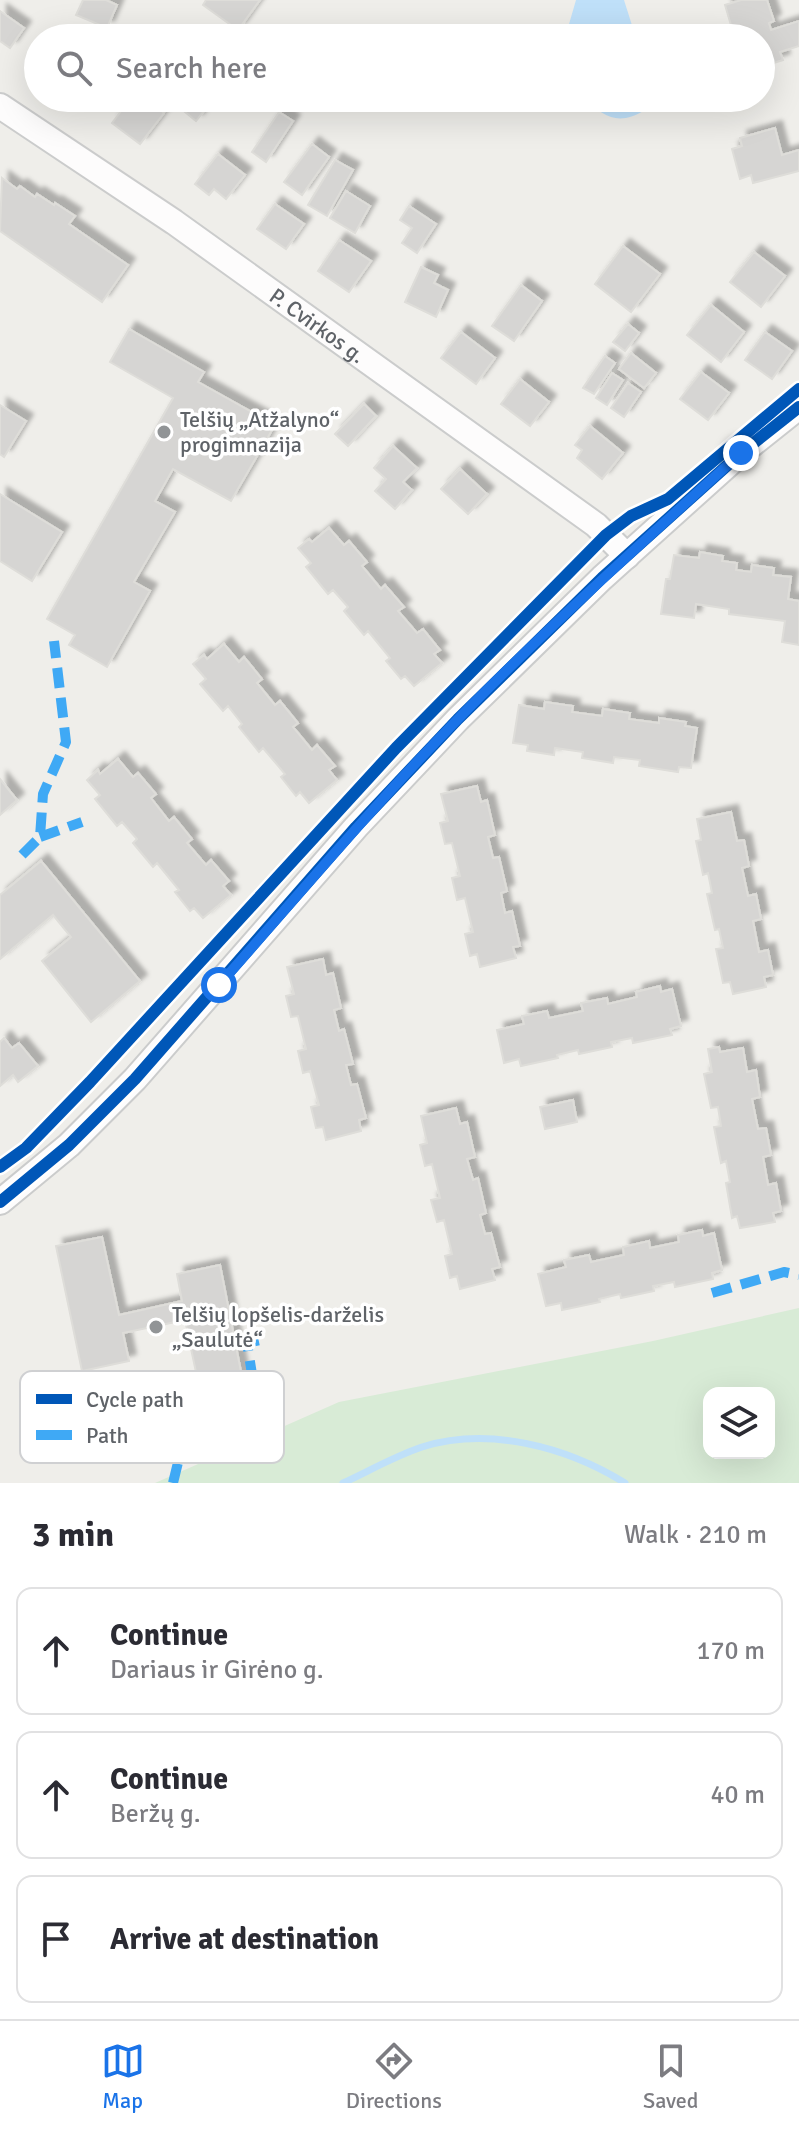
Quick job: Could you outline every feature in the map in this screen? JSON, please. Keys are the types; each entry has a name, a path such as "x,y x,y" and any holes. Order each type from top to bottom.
{"street":[{"name":"P. Cvirkos g.","path":"0,106 174,222 596,525 627,556"},
{"path":"0,1202 39,1172 110,1105 421,757 627,556 741,453 799,407"}],"green space":[{"path":"799,1308 799,1483 155,1483 200,1463 284,1463 284,1426 339,1402 653,1341"}],"water":[{"path":"576,0 624,0 632,24 569,24"},
{"path":"601,112 641,112 628,118"}],"building":[{"path":"83,0 106,0 117,5 109,24 97,24 76,15"},
{"path":"206,0 260,0 242,24 230,24 203,5"},
{"path":"741,0 767,0 774,21 769,24 731,24 725,5"},
{"path":"0,11 24,28 10,48 0,41"},
{"path":"799,21 799,46 780,52 783,60 775,63 775,29"},
{"path":"120,112 164,113 140,144 112,123"},
{"path":"185,112 203,112 196,121"},
{"path":"279,112 293,121 266,162 252,152"},
{"path":"775,128 782,155 799,150 799,171 753,183 751,175 740,179 732,149 742,146 740,138"},
{"path":"312,144 329,157 302,195 284,182"},
{"path":"218,154 245,175 226,199 214,189 209,195 195,184"},
{"path":"335,160 353,170 327,216 308,205"},
{"path":"2,178 17,189 20,186 35,197 37,194 75,216 69,224 128,265 102,302 0,231"},
{"path":"346,191 370,206 355,233 330,218"},
{"path":"275,204 304,224 286,249 257,229"},
{"path":"409,206 436,224 417,253 402,243 412,228 400,220"},
{"path":"339,240 371,261 349,292 318,271"},
{"path":"623,246 660,274 631,312 595,284"},
{"path":"754,252 785,276 761,307 730,282"},
{"path":"421,267 438,275 434,283 448,290 436,317 405,302"},
{"path":"521,285 542,301 514,341 492,326"},
{"path":"711,305 744,332 721,362 687,335"},
{"path":"628,324 639,333 625,351 613,342"},
{"path":"129,329 204,372 198,382 275,425 231,501 173,469 155,501 175,512 134,582 150,591 107,667 69,645 75,635 47,619 173,398 110,362"},
{"path":"461,332 495,358 476,384 441,358"},
{"path":"765,332 792,351 772,379 745,360"},
{"path":"631,353 656,373 644,388 619,369"},
{"path":"605,356 615,363 594,394 583,388"},
{"path":"701,372 729,393 708,420 680,399"},
{"path":"612,373 623,380 607,405 596,398"},
{"path":"520,379 549,402 530,426 501,404"},
{"path":"628,383 641,392 624,417 611,408"},
{"path":"364,404 376,416 348,446 335,434"},
{"path":"0,405 26,421 4,457 0,454"},
{"path":"590,426 623,453 602,479 577,458 582,450 575,445"},
{"path":"393,446 417,468 403,482 412,490 395,509 375,491 386,479 374,468"},
{"path":"460,469 487,494 468,514 441,489"},
{"path":"0,494 62,532 32,581 0,561"},
{"path":"329,528 344,545 349,541 367,562 362,566 381,589 385,585 404,607 398,611 417,633 423,629 440,650 434,654 442,663 414,686 405,676 401,679 386,661 390,658 368,631 364,635 344,611 348,607 333,590 328,594 306,567 311,563 298,548 309,539 312,542"},
{"path":"700,552 723,556 722,561 737,563 736,570 751,572 752,565 774,568 773,575 791,577 788,599 799,601 799,645 782,642 785,621 729,614 729,609 696,604 694,618 661,614 666,579 670,579 674,555 699,558"},
{"path":"224,644 239,662 244,657 262,679 257,683 275,705 280,701 298,723 293,727 312,750 317,745 335,766 329,770 337,780 309,803 300,792 296,796 281,777 285,774 263,748 259,752 239,727 242,724 228,706 223,711 200,684 206,679 193,664 204,655 207,659"},
{"path":"545,702 573,706 572,712 602,716 603,709 630,713 629,719 659,723 659,718 686,722 685,726 697,728 691,768 679,767 678,772 639,766 640,760 614,757 613,763 582,758 583,752 555,748 554,755 527,751 528,745 513,743 519,705 544,709"},
{"path":"118,759 133,777 138,773 156,794 151,798 169,821 174,817 192,839 187,843 206,865 211,860 229,881 223,886 231,895 203,918 194,908 190,911 175,892 179,890 157,863 153,867 133,843 137,839 122,822 117,826 95,799 100,795 87,780"},
{"path":"0,779 17,800 0,815"},
{"path":"477,786 481,802 487,800 495,835 488,837 493,858 499,857 507,891 501,893 505,913 512,911 520,946 513,947 516,958 480,967 477,954 470,956 465,934 473,932 465,898 457,900 452,878 460,876 452,843 445,844 440,823 448,821 441,794"},
{"path":"731,812 737,841 744,840 749,866 742,868 748,896 756,894 761,919 753,921 759,952 768,950 773,975 764,977 766,987 733,994 730,982 723,983 716,949 723,948 719,929 715,930 707,894 712,893 708,873 703,875 696,841 701,840 697,819"},
{"path":"41,861 140,981 91,1022 42,961 71,937 53,915 0,959 0,895"},
{"path":"323,959 326,975 333,973 341,1008 334,1010 339,1031 344,1029 353,1064 346,1065 351,1085 357,1084 366,1118 359,1120 361,1131 326,1140 323,1127 316,1128 311,1107 319,1105 310,1071 303,1073 298,1051 306,1049 298,1016 291,1017 286,996 294,994 287,967"},
{"path":"660,986 661,992 672,989 681,1026 670,1029 672,1035 633,1043 632,1038 611,1042 612,1047 579,1054 578,1050 521,1066 519,1059 504,1063 497,1030 524,1024 522,1016 547,1011 549,1018 583,1011 581,1003 607,998 608,1004 637,997 636,992"},
{"path":"4,1038 12,1048 19,1043 38,1066 18,1082 13,1075 0,1086 0,1042"},
{"path":"719,1047 720,1052 743,1048 747,1072 756,1070 760,1097 752,1099 758,1129 766,1128 771,1155 763,1157 768,1185 776,1183 781,1211 773,1213 775,1222 740,1228 737,1216 732,1218 726,1161 721,1163 714,1127 721,1126 718,1107 711,1108 704,1074 712,1072 708,1049"},
{"path":"573,1100 577,1122 545,1129 540,1107"},
{"path":"456,1108 460,1124 467,1122 475,1157 467,1159 473,1180 478,1178 486,1213 480,1215 485,1234 491,1233 500,1267 492,1269 495,1280 460,1289 457,1276 450,1278 445,1256 452,1254 444,1220 437,1222 431,1200 440,1198 432,1164 425,1166 420,1145 427,1143 421,1116"},
{"path":"702,1230 703,1236 714,1233 722,1270 712,1273 713,1279 675,1287 674,1282 653,1286 654,1291 621,1298 620,1294 562,1310 561,1303 546,1306 538,1274 566,1267 564,1260 589,1255 591,1262 624,1255 623,1247 649,1241 650,1248 679,1242 678,1235"},
{"path":"102,1237 119,1315 182,1301 177,1274 220,1265 241,1371 196,1371 185,1320 123,1333 129,1361 82,1371 56,1246"}],"waterway":[{"path":"343,1483 422,1447 474,1439 500,1440 553,1450 625,1483"}],"marked path":[{"path":"22,855 40,837 43,794 66,742 54,641"},
{"path":"40,837 82,822"},
{"path":"712,1293 784,1272 799,1275"},
{"path":"251,1371 247,1343 265,1339"},
{"path":"173,1483 178,1463"}],"cycle path":[{"path":"0,1167 26,1148 90,1082 396,748 606,535 631,516 668,499 799,389"},
{"path":"0,1202 69,1145 135,1079 356,827 458,719 602,578 741,453 799,407"}],"place":[{"name":"Telšių „Atžalyno“ progimnazija","path":"164,432"},
{"name":"Telšių lopšelis-darželis „Saulutė“","path":"156,1327"}],"route":[{"path":"219,985 356,827 458,719 602,578 741,453"}]}
